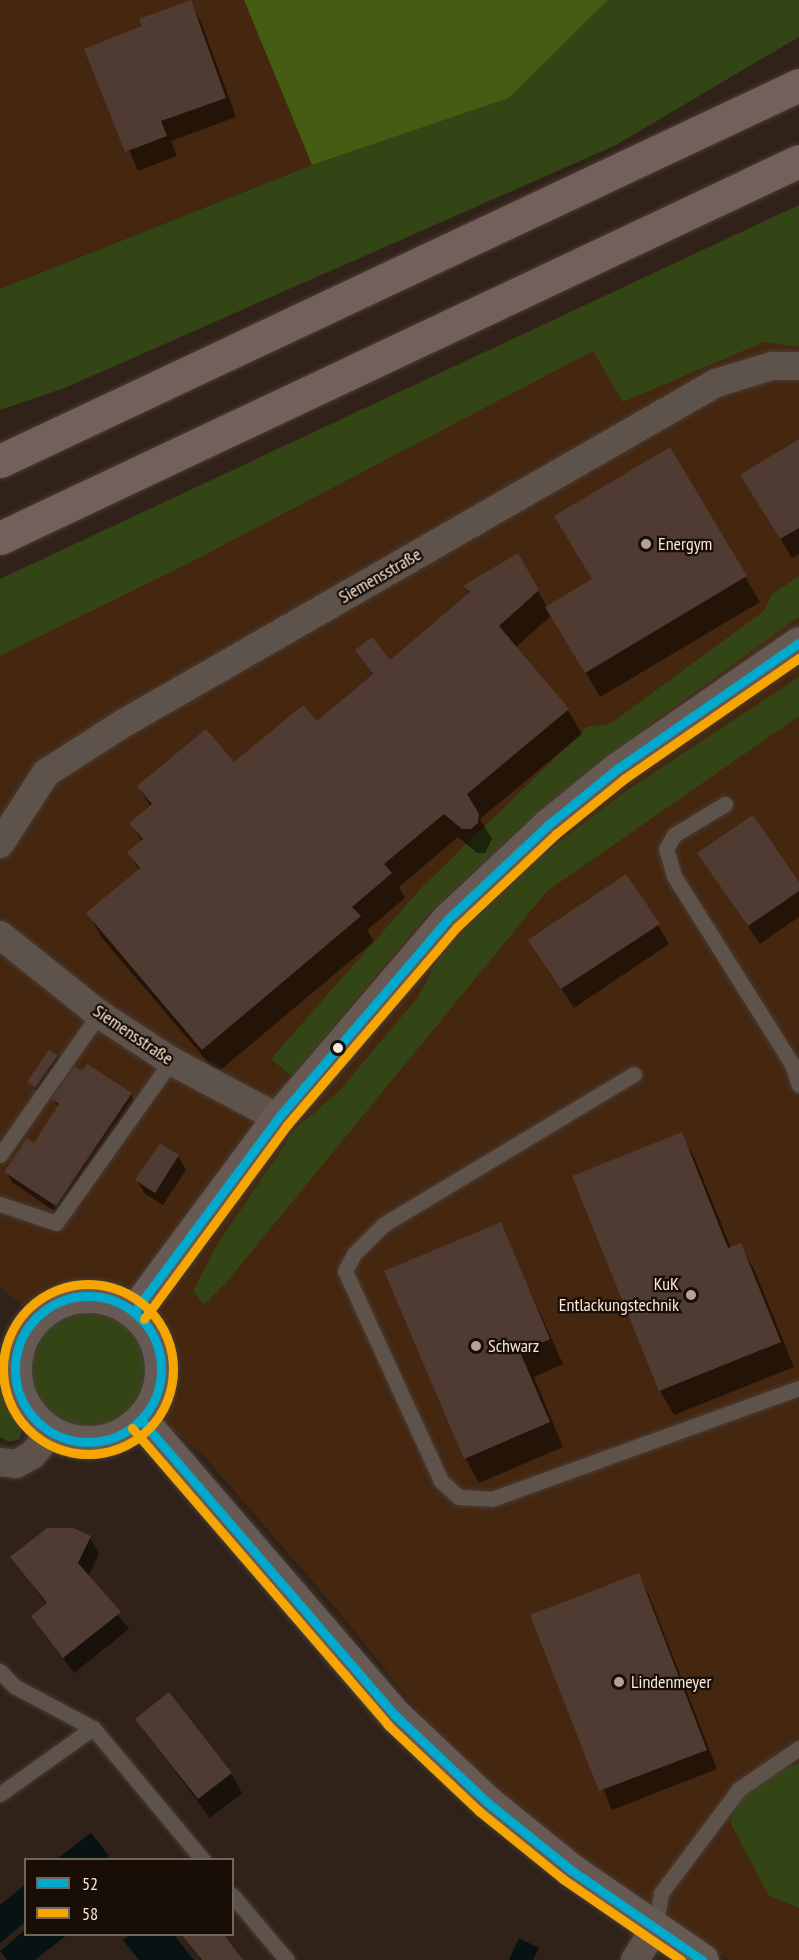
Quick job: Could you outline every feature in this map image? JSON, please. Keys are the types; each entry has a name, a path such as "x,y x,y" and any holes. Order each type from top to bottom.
{"highway":[{"path":"0,462 799,85"},
{"path":"0,538 799,162"}],"main road":[{"path":"134,1312 278,1118 448,919 548,825 617,769 799,643"},
{"path":"97,1296 134,1312 155,1338 162,1371 155,1399 141,1420 106,1440 78,1441 52,1432 32,1415 19,1392 10,1336 46,1310 70,1298 97,1296"},
{"path":"141,1420 396,1716 487,1802 571,1870 702,1960"}],"street":[{"name":"Siemensstraße","path":"0,844 46,773 123,723 716,383 772,366 799,366"},
{"name":"Siemensstraße","path":"0,935 99,1014 171,1061 278,1118"},
{"path":"0,1462 16,1464 32,1455 52,1432"},
{"path":"635,1960 655,1928"}],"lane":[{"path":"726,804 674,836 666,849 674,876 792,1064 799,1085"},
{"path":"0,1155 99,1014"},
{"path":"0,1204 56,1222 171,1061"},
{"path":"634,1074 383,1225 354,1254 345,1271 441,1481 459,1497 492,1499 799,1388"},
{"path":"0,1671 14,1686 93,1728 201,1858"},
{"path":"0,1794 93,1728"},
{"path":"655,1928 662,1893 739,1789 799,1748"},
{"path":"234,1897 287,1960"}],"shaded area":[{"path":"0,0 244,0 312,165 0,289"},
{"path":"799,205 799,1960 729,1960 534,1824 439,1738 340,1613 203,1455 0,1287 0,579"},
{"path":"91,1833 109,1856 106,1858 58,1858"},
{"path":"24,1886 24,1923 0,1943 0,1905"},
{"path":"24,1931 24,1936 66,1936 35,1960 7,1960 0,1951"},
{"path":"129,1936 175,1936 194,1960 139,1960 123,1940"},
{"path":"519,1938 539,1948 533,1960 509,1960"}],"green space":[{"path":"244,0 608,0 509,98 312,165"},
{"path":"608,0 799,0 799,37 614,146 67,387 0,410 0,289 312,165 509,98"},
{"path":"799,205 799,347 764,342 623,402 593,351 195,560 0,656 0,579"},
{"path":"799,576 799,617 653,722 516,832 426,916 292,1076 271,1059 423,886 587,727 610,724 764,611 771,595"},
{"path":"799,677 799,716 547,891 225,1284 204,1305 193,1291 217,1245 295,1129 340,1090 419,996 441,952 538,858 626,791"},
{"path":"88,1296 116,1302 128,1308 139,1318 149,1329 155,1341 161,1369 155,1397 149,1409 139,1420 128,1430 116,1436 88,1442 60,1436 48,1430 37,1420 27,1409 21,1397 15,1369 21,1341 27,1329 37,1318 48,1308 60,1302"},
{"path":"0,1383 22,1428 20,1439 9,1442 0,1437"},
{"path":"799,1763 799,1908 769,1896 730,1822 742,1794 764,1776"}],"building":[{"path":"191,0 226,98 161,121 167,136 125,152 84,49 142,26 139,19"},
{"path":"799,439 799,528 780,539 740,475"},
{"path":"670,447 747,576 585,673 545,607 592,579 554,516"},
{"path":"518,553 539,590 499,626 569,709 467,794 479,814 478,823 471,829 462,829 444,814 384,864 392,873 352,907 361,916 202,1050 86,913 140,868 127,852 143,839 129,823 152,804 137,786 206,729 234,762 303,705 317,721 373,674 355,650 372,637 390,660 470,592 463,586"},
{"path":"753,815 799,882 799,891 748,926 697,853"},
{"path":"626,874 660,924 561,989 528,940"},
{"path":"49,1050 58,1055 35,1088 27,1082"},
{"path":"87,1064 132,1093 56,1206 4,1172 27,1138 34,1143 59,1104 51,1099 74,1066 82,1071"},
{"name":"KuK Entlackungstechnik","path":"682,1132 728,1248 741,1243 781,1342 659,1391 572,1176"},
{"path":"160,1143 179,1155 155,1193 135,1180"},
{"name":"Schwarz","path":"501,1222 550,1339 520,1352 550,1422 464,1459 384,1271"},
{"path":"47,1528 73,1528 91,1536 78,1563 121,1612 63,1658 31,1616 47,1603 10,1557"},
{"name":"Lindenmeyer","path":"639,1573 707,1750 599,1791 530,1615"},
{"path":"169,1692 232,1773 198,1799 135,1719"},
{"path":"183,1936 225,1936 243,1960 202,1960"}],"transit line":[{"name":"52","path":"134,1312 278,1118 448,919 548,825 617,769 799,643"},
{"name":"58","path":"144,1319 287,1125 457,927 556,834 624,779 799,658"},
{"name":"58","path":"88,1284 120,1291 148,1309 166,1337 173,1369 166,1401 148,1429 120,1447 88,1454 56,1447 28,1429 10,1401 3,1369 10,1337 28,1309 56,1291 88,1284"},
{"name":"52","path":"88,1296 116,1302 139,1318 155,1341 161,1369 155,1397 139,1420 116,1436 88,1442 60,1436 37,1420 21,1397 15,1369 21,1341 37,1318 60,1302 88,1296"},
{"name":"52","path":"141,1420 396,1716 487,1802 571,1870 702,1960"},
{"name":"58","path":"132,1428 388,1725 479,1811 563,1879 681,1960"}],"place":[{"name":"Energym","path":"646,544"},
{"name":"KuK Entlackungstechnik","path":"691,1295"},
{"name":"Schwarz","path":"476,1346"},
{"name":"Lindenmeyer","path":"619,1682"}]}
